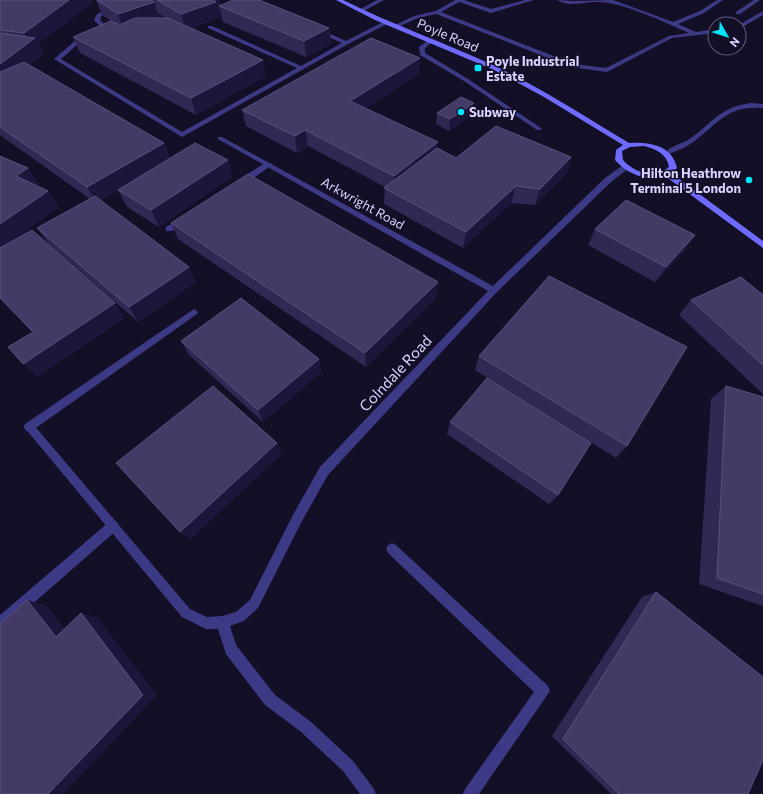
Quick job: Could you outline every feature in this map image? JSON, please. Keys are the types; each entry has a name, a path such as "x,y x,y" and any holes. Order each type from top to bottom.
{"street":[{"path":"119,33 102,25 97,20 99,15 129,0"},
{"name":"Poyle Road","path":"339,0 360,11 432,40 496,69 539,91 628,145"},
{"path":"360,11 380,0"},
{"path":"437,12 459,0 491,11 531,0"},
{"path":"560,0 575,3 599,0 613,2 674,24 696,34"},
{"path":"674,24 702,12 720,0"},
{"path":"738,13 757,0"},
{"path":"396,26 416,16 428,12 437,12 573,66 607,70 671,37 707,32"},
{"path":"747,22 763,13"},
{"path":"85,35 57,59 182,135 346,43 387,22"},
{"path":"210,27 301,68"},
{"path":"312,28 346,43"},
{"path":"432,40 422,48 422,54 466,80 539,130"},
{"path":"667,153 697,137 728,110 740,106 763,106"},
{"name":"Arkwright Road","path":"220,138 494,290"},
{"path":"644,144 655,147 667,153 672,160 673,168 667,174 652,176 635,173 625,168 618,160 619,150 628,145 644,144"},
{"path":"235,186 268,165"},
{"name":"Colndale Road","path":"194,312 29,427 186,613 206,623 222,622 240,617 254,604 298,517 324,471 494,290 608,180 625,168"},
{"path":"667,174 763,245"},
{"path":"169,229 189,216"},
{"path":"0,623 113,526"},
{"path":"392,549 543,691 470,794"},
{"path":"222,622 231,649 270,700 305,726 348,766 369,794"}],"building":[{"path":"0,0 69,0 24,33 0,30"},
{"path":"97,0 151,0 154,2 118,14"},
{"path":"157,0 213,0 216,2 181,14"},
{"path":"233,0 259,0 329,28 304,41 219,6"},
{"path":"135,18 168,18 263,60 191,98 73,37 111,21 120,25"},
{"path":"0,33 35,38 0,64"},
{"path":"371,38 420,58 350,101 438,142 394,176 305,130 295,136 242,110"},
{"path":"24,62 164,143 87,187 0,127 0,72"},
{"path":"461,97 474,103 450,119 437,113"},
{"path":"496,126 571,157 540,189 516,186 466,232 384,188 437,148 456,158"},
{"path":"195,143 228,160 151,210 118,190"},
{"path":"0,156 28,168 16,176 48,191 0,224"},
{"path":"248,174 438,282 365,353 171,223"},
{"path":"95,196 189,267 129,307 37,228"},
{"path":"626,200 695,235 666,267 595,229"},
{"path":"32,230 115,303 23,364 8,347 33,332 0,298 0,248"},
{"path":"549,276 687,347 627,446 479,356"},
{"path":"741,277 763,295 763,365 691,300"},
{"path":"241,298 319,359 258,410 181,341"},
{"path":"487,378 591,443 558,495 450,422"},
{"path":"213,386 277,443 180,532 116,463"},
{"path":"726,386 763,397 763,594 717,578"},
{"path":"656,592 763,677 763,760 748,794 619,794 563,739"},
{"path":"27,600 56,637 81,613 143,695 48,794 0,794 0,624"}],"place":[{"name":"Poyle Industrial Estate","path":"478,68"},
{"name":"Subway","path":"461,112"},
{"name":"Hilton Heathrow Terminal 5 London","path":"749,180"}]}
